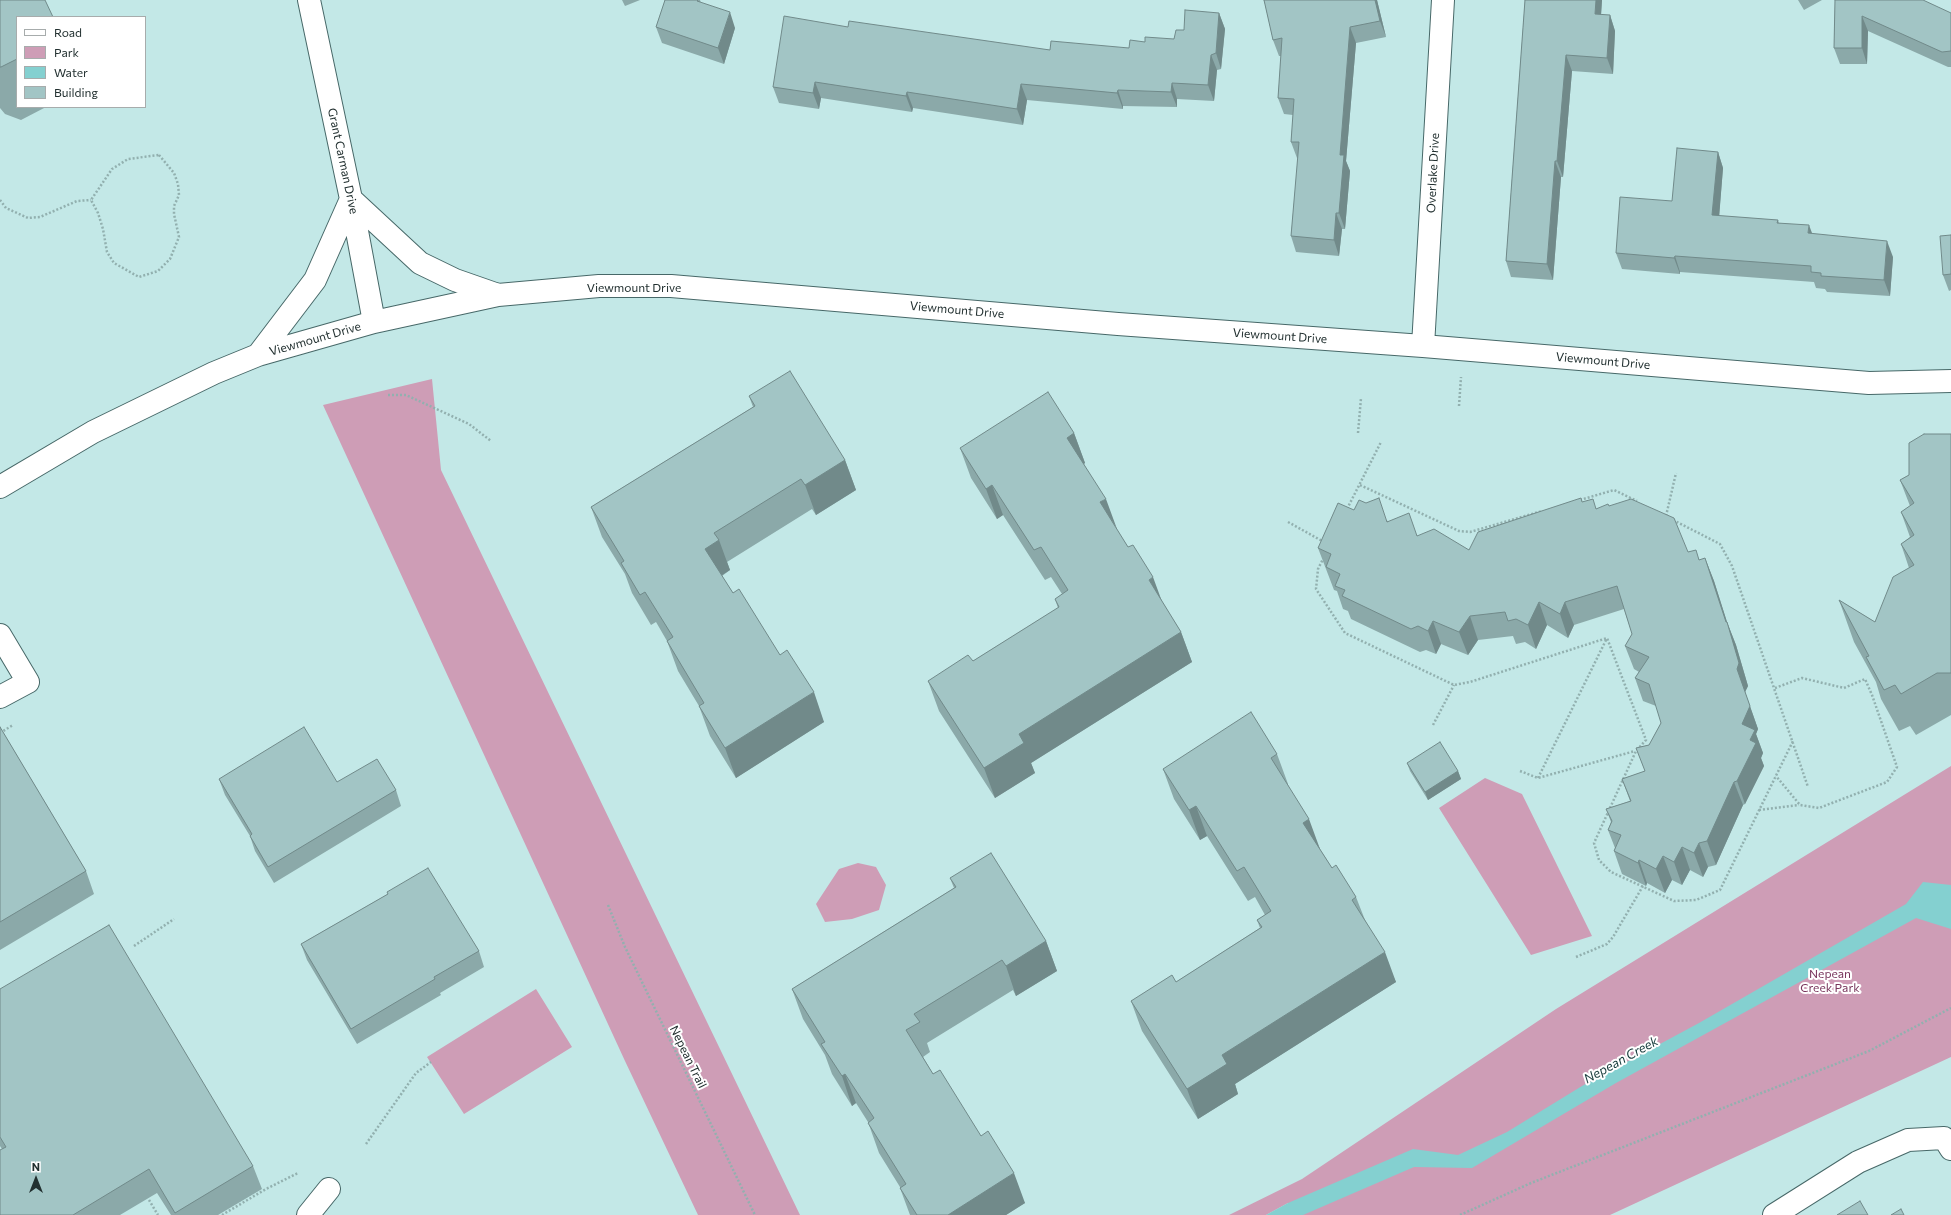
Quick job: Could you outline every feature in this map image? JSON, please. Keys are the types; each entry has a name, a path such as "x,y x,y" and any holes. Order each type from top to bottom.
{"street":[{"name":"Grant Carman Drive","path":"309,0 351,199 374,322"},
{"name":"Overlake Drive","path":"1423,346 1443,0"},
{"path":"258,355 314,280 351,199 420,264 455,280 498,295"},
{"name":"Viewmount Drive","path":"0,487 93,432 214,373 258,355 374,322 498,295 599,286 671,286 1118,324 1423,346 1869,384 1951,381"},
{"path":"0,635 28,682 0,697"},
{"path":"1774,1215 1858,1162 1908,1140 1944,1138 1951,1149"},
{"path":"308,1215 329,1189"}],"path":[{"path":"159,156 163,158 174,173 178,184 179,195 174,206 174,214 180,237 170,259 158,271 139,276 114,264 107,252 98,213 91,200 112,169 128,159 159,156"},
{"path":"0,200 6,208 28,218 40,216 77,201 91,200"},
{"path":"388,396 406,396 469,424 492,441"},
{"path":"1358,433 1361,398"},
{"path":"1346,511 1381,442"},
{"path":"1666,516 1676,473"},
{"path":"1360,485 1459,531 1470,532 1546,510"},
{"path":"1576,501 1614,490 1644,505"},
{"path":"1658,512 1720,544 1732,566 1808,787"},
{"path":"1288,522 1330,545"},
{"path":"1327,551 1318,569 1316,588 1345,633 1454,685 1470,682 1607,638"},
{"path":"1607,638 1646,740 1636,751 1594,843 1598,860 1611,872 1674,900 1696,900 1720,890 1793,741"},
{"path":"1538,778 1607,638"},
{"path":"1759,810 1800,804 1819,808 1887,782 1897,768 1865,679 1844,688 1802,678 1775,688"},
{"path":"1433,725 1454,685"},
{"path":"0,733 13,725"},
{"path":"1520,771 1538,778 1636,751"},
{"path":"1776,776 1800,804"},
{"path":"1576,957 1607,944 1643,886"},
{"name":"Nepean Trail","path":"608,905 625,948 755,1215"},
{"path":"134,946 174,919"},
{"path":"1460,1215 1531,1183 1869,1051 1951,1008"},
{"path":"366,1144 416,1073 431,1062"},
{"path":"222,1215 266,1188 298,1173"},
{"path":"149,1200 158,1215"}],"green space":[{"path":"432,379 441,470 800,1215 698,1215 625,1061 323,405"},
{"name":"Nepean Creek Park","path":"1951,766 1951,1057 1610,1215 1301,1215 1288,1203 1266,1215 1229,1215 1302,1179 1556,1009"},
{"path":"1485,778 1522,794 1592,936 1531,955 1439,808"},
{"path":"858,863 876,867 886,885 879,910 852,919 825,922 816,904 839,869"},
{"path":"536,989 572,1047 464,1114 427,1057"}],"water":[{"name":"Nepean Creek","path":"1923,882 1951,885 1951,929 1916,918 1616,1083 1472,1168 1414,1167 1303,1215 1266,1215 1288,1203 1413,1149 1458,1155 1507,1132 1582,1086 1699,1023 1906,904"}],"building":[{"path":"0,0 45,0 53,16 16,16 16,60 0,67"},
{"path":"665,0 698,0 697,1 730,12 718,48 656,27"},
{"path":"1264,0 1375,0 1380,21 1350,27 1340,155 1344,155 1339,213 1336,213 1334,240 1291,236 1299,142 1291,142 1294,99 1278,98 1282,38 1273,40"},
{"path":"1525,0 1596,0 1595,14 1610,15 1607,58 1566,55 1557,161 1555,161 1547,264 1506,261"},
{"path":"1835,0 1923,0 1951,13 1951,51 1942,52 1862,16 1862,48 1834,48"},
{"path":"1185,10 1219,13 1216,53 1211,55 1208,85 1172,83 1171,92 1118,90 1117,93 1021,84 1017,109 907,92 906,96 815,82 813,93 773,87 784,16 848,27 849,21 1050,50 1051,41 1129,48 1130,40 1145,42 1145,37 1174,39 1176,30 1184,30"},
{"path":"1677,148 1718,152 1712,215 1778,220 1777,223 1809,225 1808,233 1887,241 1884,280 1821,276 1821,273 1811,272 1811,266 1616,253 1620,197 1672,201"},
{"path":"1951,235 1951,274 1943,275 1940,236"},
{"path":"790,371 845,460 805,485 801,479 714,533 719,540 705,549 733,593 739,589 780,655 787,650 814,692 725,748 699,706 704,703 667,641 673,637 645,592 640,595 621,563 624,561 591,507 755,406 749,396"},
{"path":"1048,392 1074,433 1067,438 1106,499 1100,502 1128,547 1133,545 1153,577 1149,580 1181,632 1019,734 1024,743 984,768 928,681 968,655 973,661 1059,607 1055,599 1068,590 1041,547 1034,550 992,485 986,489 960,448"},
{"path":"1924,434 1951,434 1951,673 1937,673 1901,694 1895,685 1884,690 1866,657 1869,656 1839,600 1875,622 1893,577 1914,565 1901,544 1914,535 1901,512 1914,503 1900,480 1909,475 1909,443"},
{"path":"1379,498 1387,522 1409,513 1417,536 1434,529 1469,550 1478,532 1581,498 1582,502 1593,499 1596,509 1608,504 1609,506 1631,499 1674,518 1688,552 1696,550 1699,560 1705,558 1727,622 1739,663 1737,669 1750,706 1742,724 1755,730 1750,740 1756,743 1737,781 1734,782 1707,841 1699,843 1694,853 1682,847 1674,862 1663,856 1656,869 1639,860 1638,863 1614,851 1621,835 1608,830 1612,821 1606,809 1631,801 1622,779 1645,771 1636,748 1649,745 1661,723 1649,684 1635,678 1649,657 1625,646 1632,634 1617,586 1565,602 1560,614 1539,602 1528,625 1516,619 1508,621 1505,612 1470,616 1459,632 1433,621 1428,631 1418,626 1411,629 1342,596 1345,590 1335,586 1340,574 1326,567 1331,554 1318,548 1338,503 1354,510 1359,500 1366,503"},
{"path":"1251,712 1277,754 1271,758 1309,819 1303,823 1332,868 1336,865 1356,897 1352,900 1385,952 1222,1055 1227,1064 1187,1089 1131,1001 1172,975 1176,982 1262,927 1257,920 1271,911 1244,867 1237,871 1196,806 1189,810 1163,769"},
{"path":"0,727 86,871 0,922"},
{"path":"304,727 337,782 377,759 396,790 268,867 250,836 252,834 219,779"},
{"path":"1440,742 1458,771 1425,792 1407,763"},
{"path":"991,853 1046,941 1006,966 1002,960 914,1014 920,1022 906,1030 933,1074 940,1070 981,1136 988,1131 1014,1173 948,1215 917,1215 900,1188 906,1184 868,1123 874,1118 845,1074 842,1076 821,1044 825,1042 792,989 956,887 950,878"},
{"path":"428,868 479,951 434,977 435,979 351,1029 301,944 388,894 387,892"},
{"path":"109,925 253,1166 175,1213 149,1169 73,1215 0,1215 0,1150 6,1147 0,1137 0,989"},
{"path":"1860,1201 1868,1215 1837,1215"},
{"path":"1901,1209 1904,1215 1891,1215"}]}
